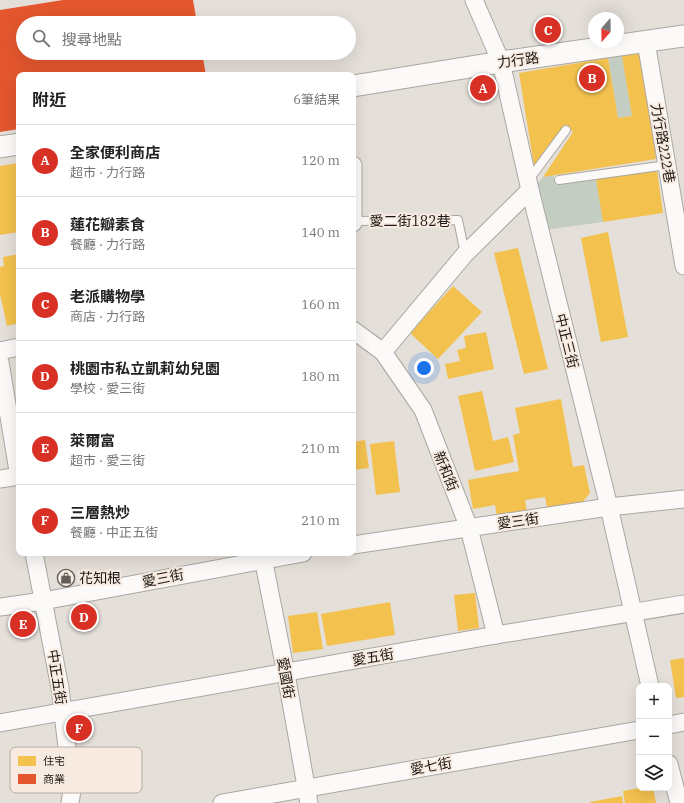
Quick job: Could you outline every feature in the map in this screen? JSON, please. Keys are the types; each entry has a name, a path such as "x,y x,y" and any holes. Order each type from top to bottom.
{"street":[{"name":"中正三街","path":"474,0 502,62 529,186 609,507 649,683"},
{"name":"力行路","path":"356,86 502,62 684,36"},
{"name":"力行路222巷","path":"646,42 684,266"},
{"path":"0,147 16,144"},
{"path":"383,352 466,254 529,186"},
{"name":"新和街","path":"356,332 383,352 423,410 469,528 496,635"},
{"path":"0,350 16,347"},
{"path":"0,362 16,458"},
{"path":"0,479 16,476"},
{"name":"愛三街","path":"356,546 609,507 684,499"},
{"name":"中正五街","path":"35,556 60,688 67,747"},
{"name":"愛三街","path":"0,607 43,601 263,556"},
{"name":"愛國街","path":"263,556 286,674 307,796"},
{"name":"愛五街","path":"0,723 286,674 496,635 684,604"},
{"path":"672,724 684,722"},
{"name":"愛七街","path":"222,803 307,796 636,731"},
{"path":"672,776 679,803"},
{"name":"中正五街","path":"70,803 72,793"}],"lane":[{"path":"529,186 566,130"},
{"path":"559,180 667,165"},
{"name":"愛二街182巷","path":"356,222 458,220 466,254"}],"shaded area":[{"path":"622,56 632,116 618,118 608,58"},
{"path":"553,174 556,185 596,179 603,222 544,230 534,188 543,177"}],"building: 住宅":[{"path":"641,53 656,159 543,177 573,132 566,126 534,166 519,73 608,58 618,118 632,116 622,56"},
{"path":"16,163 16,232 0,235 0,166"},
{"path":"657,170 663,213 603,222 596,179"},
{"path":"608,232 628,337 601,342 581,238"},
{"path":"518,248 548,369 524,374 494,253"},
{"path":"16,255 16,324 7,326 0,294 0,267 4,266 3,257"},
{"path":"453,286 482,312 438,359 410,333"},
{"path":"486,332 494,369 448,379 445,364 460,361 457,350 466,348 464,336"},
{"path":"482,391 493,441 508,437 514,462 475,471 458,396"},
{"path":"561,399 573,467 584,465 590,493 582,503 547,507 545,497 525,500 527,512 497,517 495,505 473,509 468,480 519,471 513,435 520,433 515,408"},
{"path":"365,440 369,468 356,470 356,442"},
{"path":"394,441 400,492 376,495 370,444"},
{"path":"475,593 479,628 458,631 454,595"},
{"path":"390,602 395,635 327,646 321,614"},
{"path":"317,612 323,649 293,653 288,616"},
{"path":"684,658 684,697 676,698 670,660"},
{"path":"636,789 636,791 654,791 656,803 625,803 623,791"},
{"path":"622,796 623,803 590,803 590,802"}],"building: 商業":[{"path":"63,0 193,0 196,16 16,16 16,60 203,60 205,72 16,72 16,129 0,132 0,10"}],"place":[{"name":"老派購物學","path":"548,30"},
{"name":"蓮花瓣素食","path":"592,78"},
{"name":"全家便利商店","path":"483,88"},
{"name":"花知根","path":"66,578"},
{"name":"桃園市私立凱莉幼兒園","path":"84,617"},
{"name":"萊爾富","path":"23,624"},
{"name":"三層熱炒","path":"79,728"}]}
